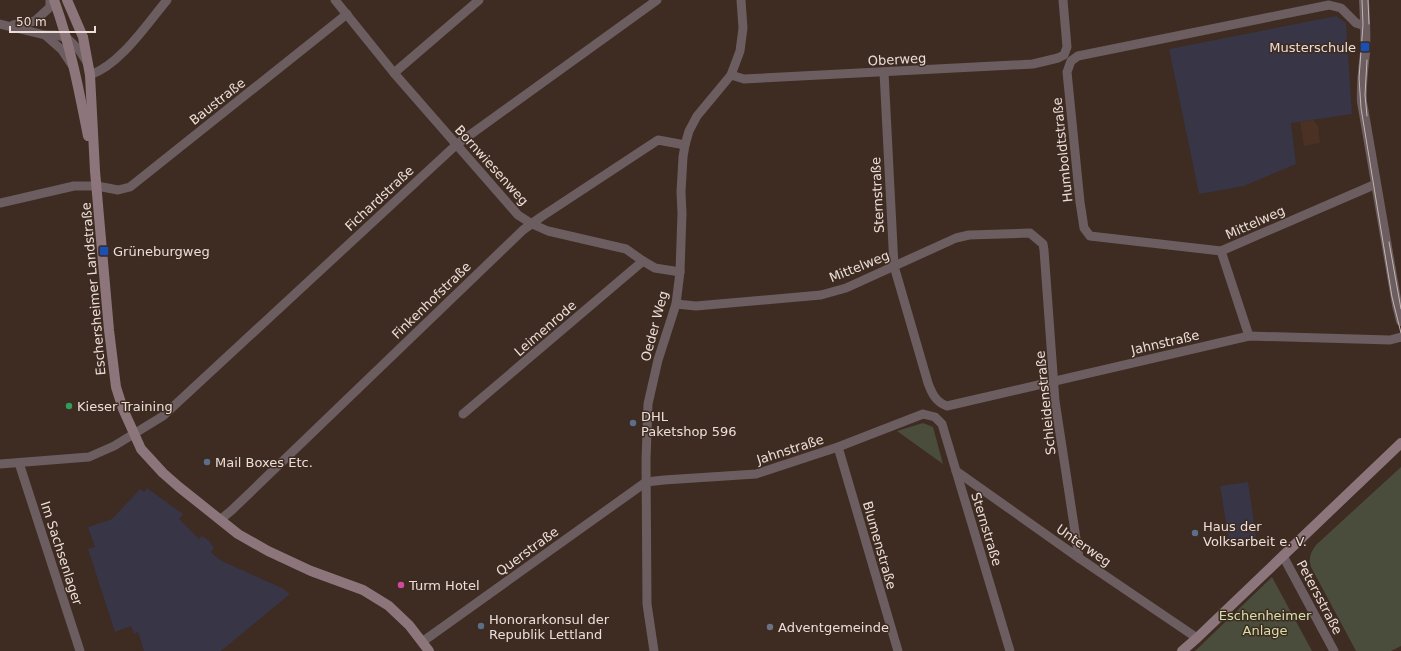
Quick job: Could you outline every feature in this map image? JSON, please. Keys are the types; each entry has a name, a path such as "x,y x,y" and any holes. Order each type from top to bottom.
{"main road":[{"name":"Eschersheimer Landstraße","path":"54,0 67,38 75,69 95,171 109,330 116,387 133,434 141,449 163,473 238,534 268,551 311,571 363,590 389,606 409,625 429,651"},
{"name":"Eschersheimer Landstraße","path":"67,0 83,37 90,75 95,171"},
{"path":"1182,651 1401,443"}],"street":[{"path":"3,25 24,24 35,21 50,7 50,0"},
{"path":"90,75 100,72 119,57 167,0"},
{"name":"Bornwiesenweg","path":"336,0 394,73 518,215 532,224 548,231 626,249 655,268 680,272"},
{"path":"394,73 478,0"},
{"name":"Fichardstraße","path":"133,434 163,416 456,145 657,0"},
{"name":"Oeder Weg","path":"654,651 648,604 646,482 648,404 658,360 676,304 680,272 682,213 681,192 685,145 689,131 696,116 731,75 740,51 743,28 741,0"},
{"name":"Oberweg","path":"731,75 744,79 1032,64 1058,58 1064,55 1068,47 1063,0"},
{"path":"1364,0 1366,26 1362,96 1376,184 1401,321"},
{"name":"Humboldtstraße","path":"1090,236 1084,228 1080,202 1067,72 1071,61 1078,56 1329,5 1341,8 1356,23 1366,26"},
{"name":"Baustraße","path":"0,203 74,186 97,186 118,190 130,187 347,14"},
{"path":"3,25 45,35 56,35 67,38 80,51 87,62"},
{"path":"45,35 62,50 75,69"},
{"name":"Sternstraße","path":"884,72 894,266 928,383 932,393 940,404"},
{"name":"Finkenhofstraße","path":"220,520 523,230 658,140 685,145"},
{"name":"Mittelweg","path":"1090,236 1220,252 1376,184"},
{"name":"Mittelweg","path":"676,304 696,306 821,295 846,288 956,238 969,235 1030,233 1043,244"},
{"name":"Schleidenstraße","path":"1043,244 1055,401 1079,558"},
{"path":"1220,252 1249,336"},
{"name":"Leimenrode","path":"463,414 643,261"},
{"name":"Jahnstraße","path":"940,404 947,406 1249,336 1390,340 1401,337"},
{"name":"Jahnstraße","path":"646,482 756,474 838,447 923,414 935,417"},
{"name":"Sternstraße","path":"935,417 942,424 1010,651"},
{"path":"0,464 89,457 114,446 133,434"},
{"name":"Blumenstraße","path":"838,447 898,651"},
{"name":"Im Sachsenlager","path":"19,463 80,651"},
{"name":"Unterweg","path":"956,471 1079,558 1197,638"},
{"name":"Querstraße","path":"422,642 646,482"},
{"name":"Petersstraße","path":"1283,556 1334,651"}],"shaded area":[{"name":"Musterschule","path":"1336,16 1346,23 1352,114 1291,123 1296,164 1244,186 1199,194 1169,49"},
{"path":"1313,120 1318,126 1320,143 1304,146 1300,122"},
{"path":"1248,482 1256,537 1229,541 1220,486"},
{"path":"147,488 183,514 179,519 199,539 202,536 209,541 214,548 211,552 222,561 282,588 290,594 221,651 144,651 138,632 134,634 131,626 115,632 88,549 95,547 88,527 112,519 140,489 144,492"}],"green space":[{"path":"923,423 933,427 943,464 897,431"},
{"name":"Eschenheimer Anlage","path":"1401,467 1401,646 1391,651 1356,651 1311,567 1310,555 1316,545"},
{"name":"Eschenheimer Anlage","path":"1272,577 1312,651 1195,651"}],"tram line":[{"path":"1362,0 1363,25 1359,78 1361,108 1392,297 1401,333"},
{"path":"1368,0 1369,24"},
{"path":"1367,60 1365,95 1367,116"},
{"path":"1389,242 1401,309"}],"place":[{"name":"Musterschule","path":"1365,47"},
{"name":"Grüneburgweg","path":"104,251"},
{"name":"Kieser Training","path":"69,406"},
{"name":"DHL Paketshop 596","path":"633,423"},
{"name":"Mail Boxes Etc.","path":"207,462"},
{"name":"Haus der Volksarbeit e. V.","path":"1195,533"},
{"name":"Turm Hotel","path":"401,585"},
{"name":"Honorarkonsul der Republik Lettland","path":"481,626"},
{"name":"Adventgemeinde","path":"770,627"}]}
